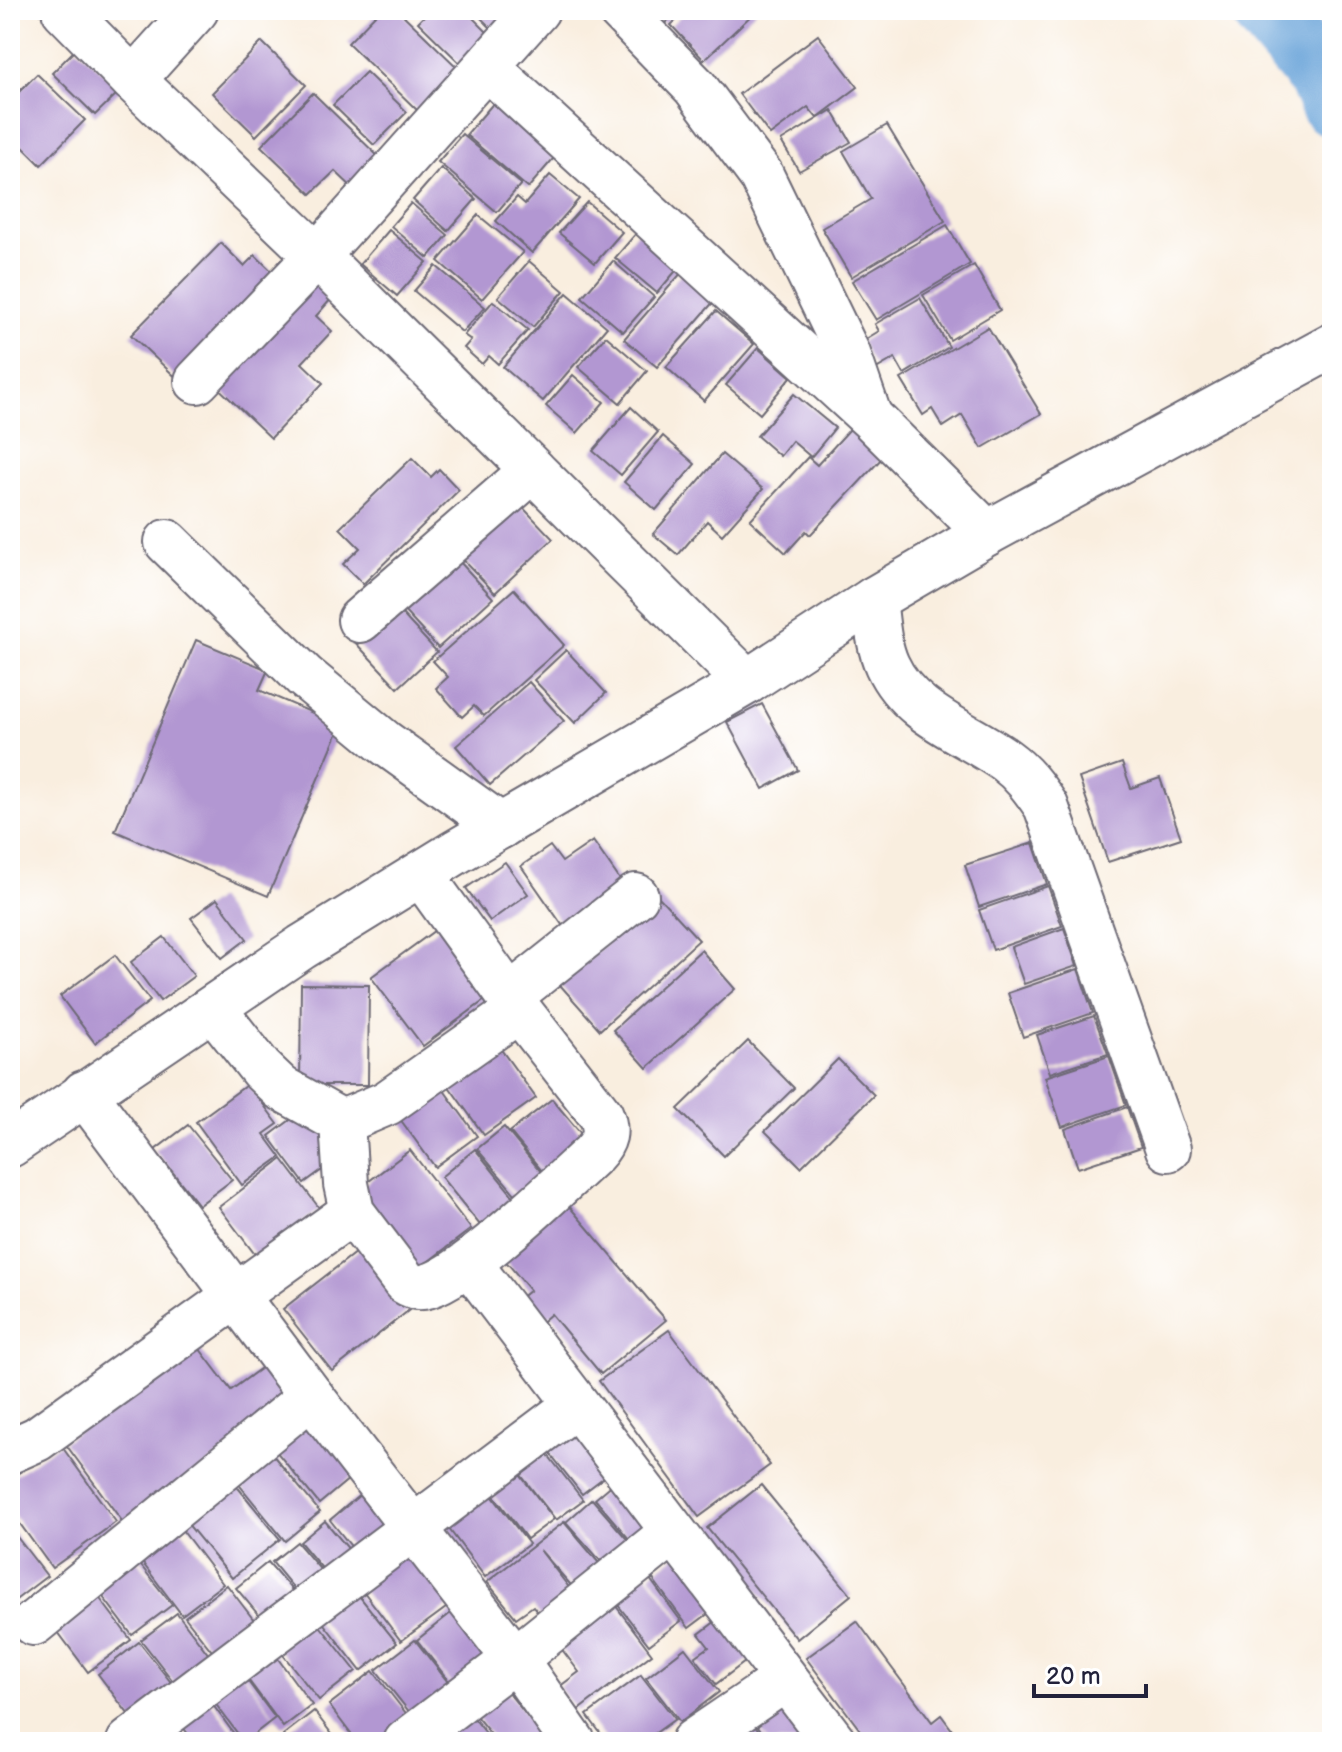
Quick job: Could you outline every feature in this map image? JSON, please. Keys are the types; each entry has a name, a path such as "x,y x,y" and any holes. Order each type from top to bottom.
{"street":[{"path":"64,10 747,682"},
{"path":"133,80 196,10"},
{"path":"197,381 317,256 537,10"},
{"path":"620,10 695,87 761,175 848,354 870,417"},
{"path":"487,67 870,417 987,533"},
{"path":"10,1145 302,947 747,682 874,599 987,533 1328,348"},
{"path":"360,620 533,470"},
{"path":"167,542 304,676 384,742 501,826"},
{"path":"874,599 880,643 887,666 909,698 1006,761 1027,778 1046,806 1168,1149"},
{"path":"342,1122 346,1184 352,1212 399,1274 413,1287 438,1282 469,1263 593,1154 605,1135 606,1127 601,1115 514,1003 421,874"},
{"path":"342,1122 387,1103 514,1003 636,896"},
{"path":"213,1008 261,1069 281,1088 342,1122"},
{"path":"84,1093 311,1396 515,1659 573,1742"},
{"path":"10,1451 37,1439 352,1212"},
{"path":"469,1263 834,1742"},
{"path":"34,1623 311,1396"},
{"path":"129,1742 576,1405"},
{"path":"406,1742 672,1533"},
{"path":"693,1742 784,1680"}],"building":[{"path":"380,10 398,10 460,70 419,112 348,43"},
{"path":"430,10 465,10 492,37 464,67 418,22"},
{"path":"473,10 512,10 493,30"},
{"path":"650,10 679,10 664,24"},
{"path":"687,10 757,10 704,60 671,25"},
{"path":"818,35 858,87 817,118 808,107 770,135 739,94"},
{"path":"262,42 306,85 256,136 212,93"},
{"path":"77,48 121,90 95,115 52,73"},
{"path":"366,72 407,112 374,145 333,105"},
{"path":"37,74 85,120 41,165 10,134 10,101"},
{"path":"313,93 384,162 356,191 335,171 311,194 261,146"},
{"path":"497,99 559,152 528,188 466,135"},
{"path":"832,110 851,142 799,171 781,141"},
{"path":"887,125 945,221 851,277 822,228 871,199 843,151"},
{"path":"462,134 521,184 497,212 438,162"},
{"path":"441,168 476,199 448,231 413,200"},
{"path":"550,175 579,199 532,253 496,221 517,197 525,204"},
{"path":"587,202 622,232 595,263 559,233"},
{"path":"411,203 448,235 428,258 391,226"},
{"path":"478,215 523,252 482,299 438,261"},
{"path":"645,223 686,259 657,293 615,258"},
{"path":"947,225 970,264 876,320 852,281"},
{"path":"389,230 427,262 397,296 360,264"},
{"path":"221,243 244,266 255,255 283,282 184,385 131,335"},
{"path":"529,261 564,291 533,327 498,297"},
{"path":"613,261 654,297 623,332 582,297"},
{"path":"689,264 722,292 657,367 624,339"},
{"path":"974,265 1000,310 950,340 923,295"},
{"path":"436,266 485,307 462,332 414,291"},
{"path":"308,276 332,298 316,316 332,331 302,363 323,383 271,438 209,379"},
{"path":"567,293 607,327 543,401 503,367"},
{"path":"920,298 949,347 904,374 895,358 876,369 861,342 879,331 875,324"},
{"path":"493,301 528,330 498,364 489,356 482,364 464,348 471,340 464,335"},
{"path":"716,311 754,344 704,401 666,367"},
{"path":"988,327 1041,414 982,448 962,415 943,427 932,409 923,415 901,379"},
{"path":"606,336 647,371 620,403 578,367"},
{"path":"758,348 791,377 760,414 726,385"},
{"path":"573,375 604,402 577,433 546,406"},
{"path":"794,394 835,428 811,457 792,441 780,456 757,436"},
{"path":"631,407 658,432 621,475 593,451"},
{"path":"851,428 883,457 810,535 806,531 786,553 750,520 808,457 817,465"},
{"path":"663,436 695,464 656,510 624,482"},
{"path":"722,454 763,489 722,535 707,521 678,555 653,534"},
{"path":"412,458 431,477 439,469 459,490 363,584 343,564 360,548 340,528"},
{"path":"510,494 553,539 495,593 453,549"},
{"path":"448,549 493,598 438,648 393,599"},
{"path":"514,589 564,645 484,716 474,706 462,717 436,688 448,677 433,661"},
{"path":"391,602 437,652 398,688 351,638"},
{"path":"196,640 268,670 259,690 341,725 268,896 115,831"},
{"path":"566,650 606,693 575,723 534,680"},
{"path":"529,682 564,721 490,785 456,746"},
{"path":"762,704 798,770 763,789 727,722"},
{"path":"1122,763 1131,788 1160,778 1181,838 1108,862 1079,778"},
{"path":"593,841 625,887 565,929 521,866 550,846 562,862"},
{"path":"1033,843 1047,884 979,907 965,865"},
{"path":"505,862 528,894 490,921 466,888"},
{"path":"1048,886 1062,926 993,950 979,910"},
{"path":"658,896 699,940 600,1030 560,985"},
{"path":"217,899 247,939 222,958 191,918"},
{"path":"445,923 497,991 423,1046 371,977"},
{"path":"1064,928 1077,966 1024,984 1011,947"},
{"path":"164,937 194,976 160,1001 131,962"},
{"path":"701,950 735,989 647,1068 613,1030"},
{"path":"115,955 150,1001 95,1043 60,996"},
{"path":"1078,969 1093,1013 1023,1037 1008,993"},
{"path":"301,984 369,985 368,1085 300,1085"},
{"path":"1094,1016 1108,1054 1050,1073 1037,1035"},
{"path":"492,1037 536,1098 484,1135 440,1074"},
{"path":"748,1041 794,1088 724,1156 678,1109"},
{"path":"1109,1056 1126,1105 1062,1127 1045,1077"},
{"path":"838,1059 874,1095 801,1167 765,1131"},
{"path":"435,1078 477,1136 435,1167 392,1108"},
{"path":"248,1084 278,1124 264,1134 281,1157 242,1185 196,1122"},
{"path":"552,1099 588,1142 546,1176 510,1132"},
{"path":"1127,1107 1141,1147 1078,1168 1065,1129"},
{"path":"305,1109 341,1156 304,1183 269,1136"},
{"path":"188,1125 232,1180 199,1205 155,1150"},
{"path":"504,1127 542,1173 515,1194 477,1149"},
{"path":"475,1149 514,1197 480,1225 441,1177"},
{"path":"410,1150 471,1229 417,1270 356,1191"},
{"path":"282,1159 320,1209 257,1257 219,1207"},
{"path":"562,1198 666,1320 601,1374 551,1314 529,1333 508,1308 530,1290 498,1252"},
{"path":"369,1242 418,1303 332,1371 283,1309"},
{"path":"669,1330 770,1465 699,1517 599,1381"},
{"path":"196,1344 231,1390 271,1361 298,1397 125,1525 64,1442"},
{"path":"573,1412 616,1468 582,1494 538,1438"},
{"path":"309,1415 356,1473 319,1504 271,1445"},
{"path":"537,1441 583,1500 556,1520 510,1461"},
{"path":"60,1444 116,1522 52,1568 10,1510 10,1479"},
{"path":"267,1448 320,1512 285,1541 232,1476"},
{"path":"510,1462 554,1519 527,1539 483,1481"},
{"path":"621,1477 662,1525 636,1547 595,1499"},
{"path":"230,1478 280,1539 232,1578 182,1517"},
{"path":"483,1484 529,1544 485,1577 440,1517"},
{"path":"761,1485 851,1595 797,1639 707,1528"},
{"path":"367,1489 395,1524 358,1555 330,1520"},
{"path":"592,1499 632,1545 606,1567 566,1522"},
{"path":"173,1518 223,1584 182,1615 132,1549"},
{"path":"325,1521 357,1559 331,1579 300,1542"},
{"path":"564,1522 604,1569 577,1592 540,1550 578,1599 547,1624 533,1606 516,1618 487,1582"},
{"path":"10,1528 47,1576 13,1602 10,1599"},
{"path":"297,1542 330,1581 305,1602 272,1562"},
{"path":"410,1544 454,1602 401,1641 358,1584"},
{"path":"130,1552 172,1605 132,1635 91,1581"},
{"path":"681,1552 721,1604 689,1628 650,1575"},
{"path":"268,1562 303,1603 271,1630 236,1588"},
{"path":"644,1571 681,1621 649,1645 611,1596"},
{"path":"89,1584 131,1640 88,1672 46,1616"},
{"path":"227,1585 260,1628 219,1660 185,1617"},
{"path":"352,1587 397,1643 361,1671 317,1615"},
{"path":"609,1597 652,1654 577,1711 559,1687 579,1672 554,1639"},
{"path":"461,1605 500,1655 456,1690 417,1640"},
{"path":"177,1613 215,1663 180,1690 141,1640"},
{"path":"724,1615 754,1655 716,1684 695,1657 709,1647 699,1634"},
{"path":"313,1617 356,1671 319,1700 276,1646"},
{"path":"857,1621 932,1722 941,1715 961,1742 869,1742 806,1658"},
{"path":"415,1640 454,1690 415,1719 376,1670"},
{"path":"139,1642 177,1690 135,1723 98,1674"},
{"path":"270,1648 312,1705 283,1727 241,1670"},
{"path":"685,1648 719,1692 680,1722 646,1678"},
{"path":"240,1671 275,1718 244,1742 209,1695"},
{"path":"373,1671 412,1721 385,1742 357,1742 329,1705"},
{"path":"641,1675 675,1719 643,1742 607,1742 587,1715"},
{"path":"499,1681 548,1742 497,1742 467,1705"},
{"path":"779,1687 812,1730 797,1742 769,1742 747,1712"},
{"path":"207,1697 240,1742 194,1742 177,1719"},
{"path":"465,1707 493,1742 453,1742 440,1726"},
{"path":"314,1711 338,1742 288,1742 283,1735"},
{"path":"744,1712 767,1742 714,1742"}],"waterway":[{"path":"1264,10 1320,76 1332,103"}]}
